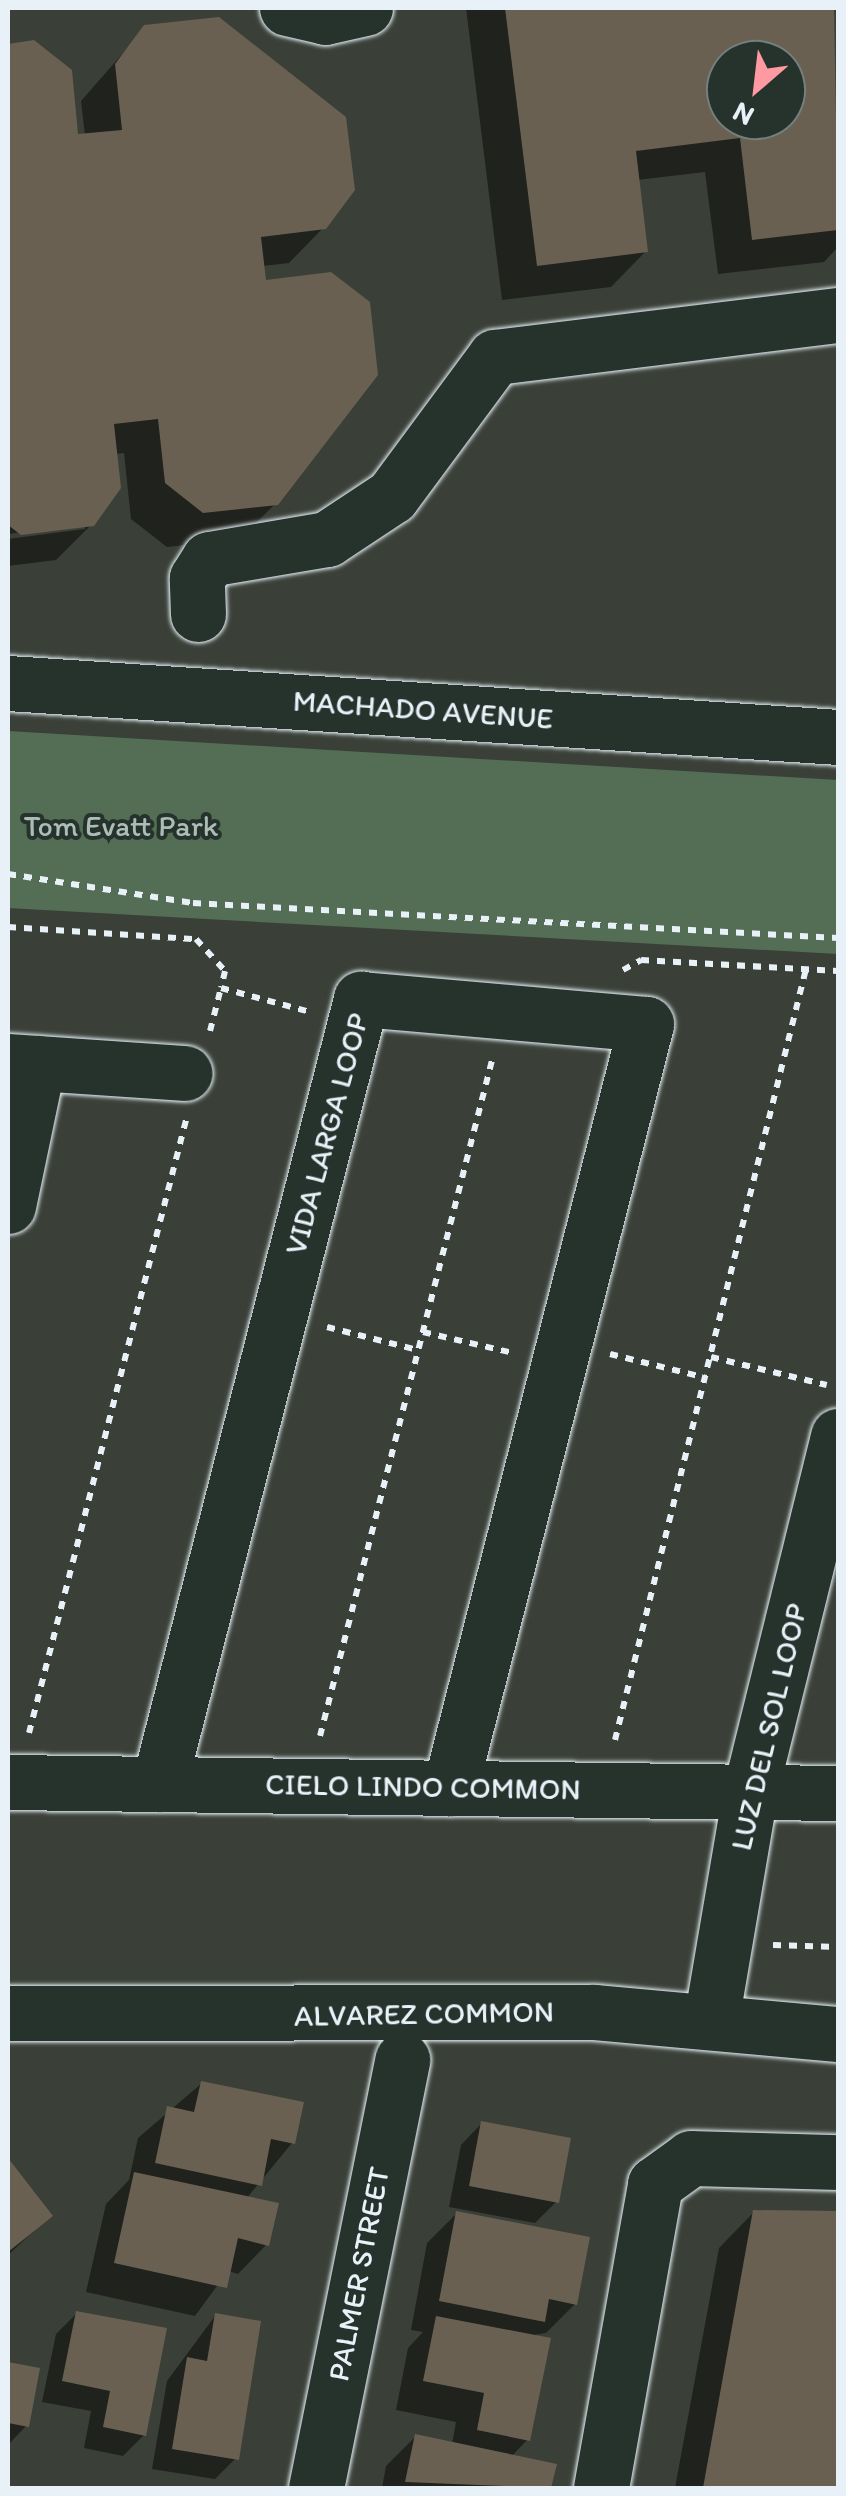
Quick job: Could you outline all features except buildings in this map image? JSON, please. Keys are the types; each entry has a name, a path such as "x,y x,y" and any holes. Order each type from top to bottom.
{"street":[{"path":"286,8 325,17 365,8"},
{"path":"198,614 198,578 209,560 327,540 392,496 494,357 838,315"},
{"name":"MACHADO AVENUE","path":"8,683 838,737"},
{"name":"VIDA LARGA LOOP","path":"159,1784 361,999 646,1024 450,1788"},
{"path":"8,1206 23,1062 193,1076"},
{"name":"LUZ DEL SOL LOOP","path":"711,2020 750,1792 838,1436"},
{"name":"CIELO LINDO COMMON","path":"12,1782 838,1792"},
{"name":"ALVAREZ COMMON","path":"8,2013 594,2012 838,2034"},
{"name":"PALMER STREET","path":"316,2488 402,2060"},
{"path":"601,2488 655,2184 691,2158 838,2162"}],"path":[{"path":"8,874 193,904 838,938"},
{"path":"8,927 196,939 225,971 193,1076 12,1782"},
{"path":"600,1020 621,972 641,960 838,972"},
{"path":"602,1790 806,970"},
{"path":"221,988 355,1024"},
{"path":"307,1786 504,1012"},
{"path":"280,1316 418,1350"},
{"path":"423,1332 706,1378"},
{"path":"711,1357 838,1387"}],"green space":[{"name":"Tom Evatt Park","path":"8,731 838,780 838,954 8,908"}]}
